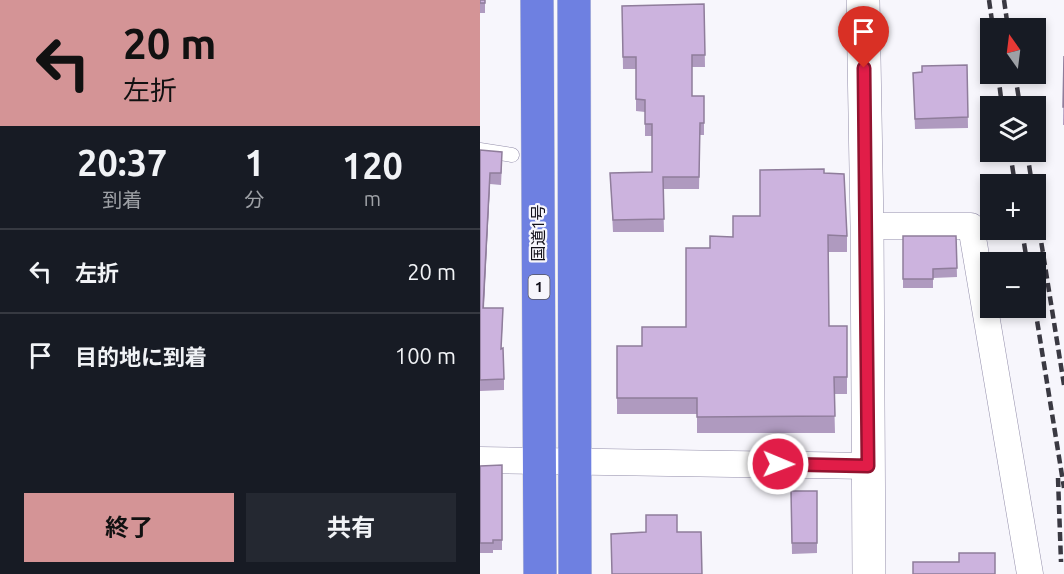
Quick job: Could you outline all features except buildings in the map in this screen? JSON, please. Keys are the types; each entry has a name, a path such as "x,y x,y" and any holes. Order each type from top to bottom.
{"highway":[{"name":"国道1号","path":"537,0 540,574"},
{"path":"574,0 575,574"}],"street":[{"path":"863,0 867,226 868,574"},
{"path":"867,226 971,226 1030,574"},
{"path":"480,460 868,466"}],"lane":[{"path":"480,150 512,155"}],"railway":[{"path":"989,0 992,18"},
{"path":"1004,0 1007,18"},
{"path":"999,84 1001,96"},
{"path":"1017,84 1018,96"},
{"path":"1012,162 1013,174"},
{"path":"1029,162 1030,174"},
{"path":"1024,240 1025,252"},
{"path":"1041,240 1064,385"},
{"path":"1037,318 1064,488"},
{"path":"1058,478 1061,562"}],"route":[{"path":"778,464 868,466 864,68"}]}
